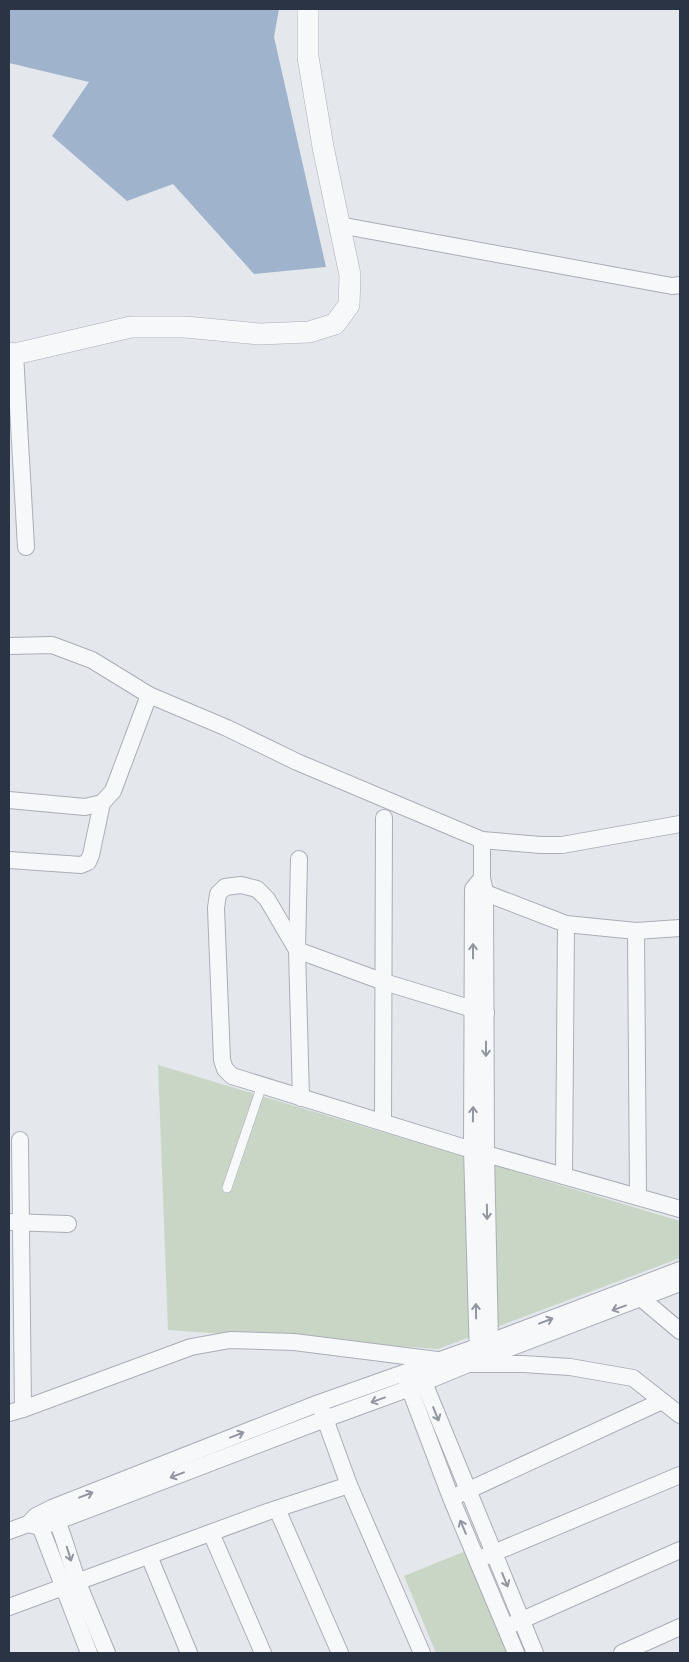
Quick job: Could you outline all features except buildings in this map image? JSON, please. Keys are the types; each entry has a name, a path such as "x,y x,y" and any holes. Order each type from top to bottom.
{"street":[{"path":"26,548 12,353 131,327 185,327 260,334 309,332 335,324 349,305 350,275 323,148 308,57 308,9"},
{"path":"339,226 672,286 680,285"},
{"path":"9,646 52,645 92,660 149,695 227,728 297,762 482,840 541,846 562,845 680,824"},
{"path":"9,860 81,865 88,862 102,803 113,791 149,695"},
{"path":"9,800 84,808 102,803"},
{"path":"383,1122 384,818"},
{"path":"481,1354 479,1152 480,886 482,840"},
{"path":"299,859 297,950 301,1098"},
{"path":"480,1012 384,982 297,950 267,899 257,889 241,885 225,887 218,894 216,908 222,1060 225,1069 232,1076 479,1152 680,1209"},
{"path":"480,886 566,924 636,931 680,928"},
{"path":"564,1176 566,924"},
{"path":"636,931 638,1197"},
{"path":"20,1140 15,1222 16,1411 191,1347 230,1340 294,1342 439,1360 481,1354 680,1270"},
{"path":"15,1222 68,1224"},
{"path":"9,1531 55,1514 319,1403 414,1378 642,1299 680,1283"},
{"path":"642,1299 680,1332"},
{"path":"481,1354 523,1364 570,1367 633,1378 680,1416"},
{"path":"55,1514 325,1419 414,1378 439,1360"},
{"path":"414,1378 468,1491 535,1653"},
{"path":"414,1378 451,1498 516,1653"},
{"path":"451,1498 662,1401"},
{"path":"319,1403 349,1485 422,1653"},
{"path":"477,1560 680,1475"},
{"path":"9,1607 277,1509 349,1485"},
{"path":"277,1509 340,1653"},
{"path":"55,1514 70,1585 89,1653"},
{"path":"35,1522 46,1546 70,1585 107,1653"},
{"path":"211,1533 263,1653"},
{"path":"505,1627 680,1550"},
{"path":"149,1556 190,1653"},
{"path":"622,1653 680,1627"}],"lane":[{"path":"227,1188 262,1085"}],"green space":[{"path":"158,1065 680,1221 680,1258 438,1349 168,1330"},
{"path":"466,1551 507,1653 436,1653 404,1576"}],"water":[{"path":"9,9 279,9 274,37 326,267 254,274 173,184 127,201 52,136 89,82 9,63"}]}
